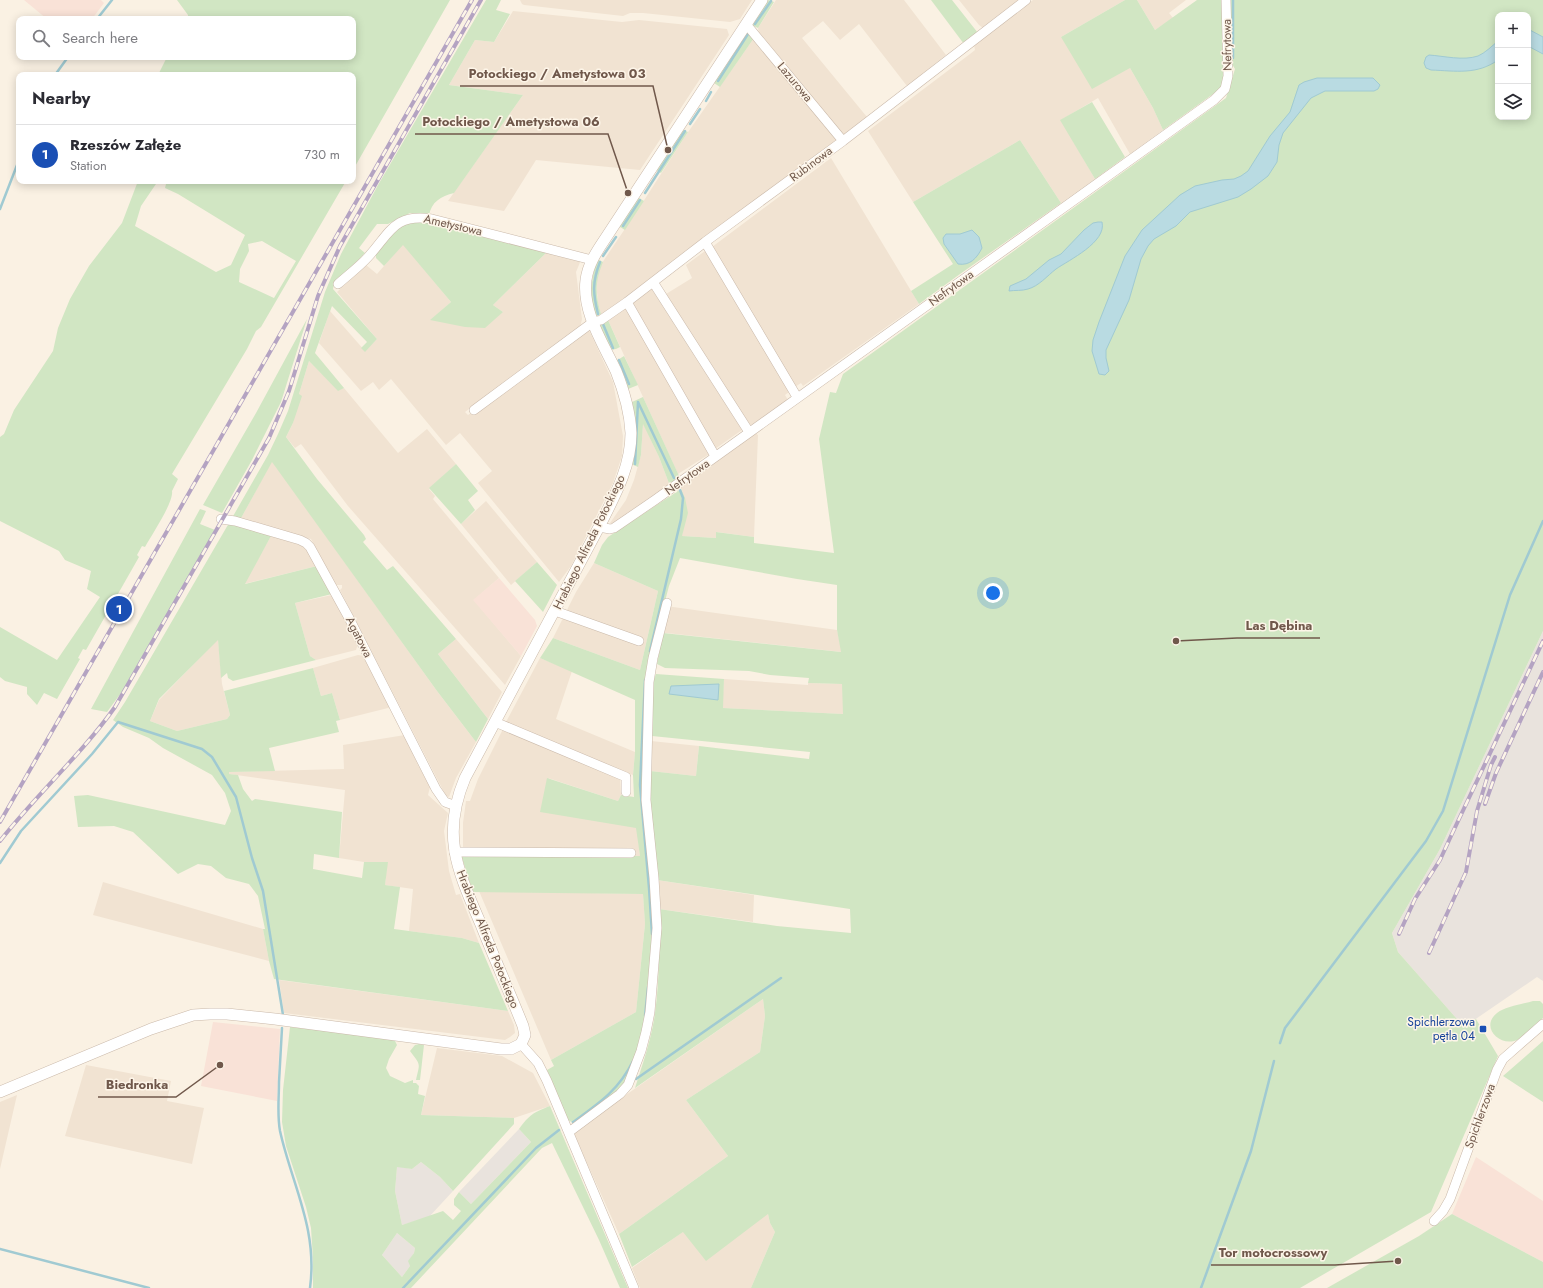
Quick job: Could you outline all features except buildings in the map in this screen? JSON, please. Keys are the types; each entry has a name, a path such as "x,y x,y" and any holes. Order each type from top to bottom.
{"street":[{"name":"Hrabiego Alfreda Potockiego","path":"521,1044 525,1035 523,1026 459,871 454,852 453,824 456,806 465,778 599,528 623,476 630,446 631,432 629,415 622,387 588,308 586,293 587,275 592,260 762,0"},
{"name":"Rubinowa","path":"474,410 593,322 607,317 705,242 843,141 1026,0"},
{"name":"Nefrytowa","path":"599,528 614,528 1214,100 1225,89 1228,76 1226,0"},
{"name":"Lazurowa","path":"746,24 843,141"},
{"name":"Ametystowa","path":"338,284 367,258 396,224 412,217 432,219 592,260"},
{"path":"705,242 797,397"},
{"path":"653,282 749,432"},
{"path":"627,302 715,456"},
{"name":"Agatowa","path":"221,519 235,521 300,540 310,547 349,618 436,789 445,802 456,806"},
{"path":"569,1132 620,1094 628,1085 641,1051 650,1012 657,928 654,878 646,800 649,682 653,658 667,603"},
{"path":"555,611 639,641"},
{"path":"496,722 626,777 626,792"},
{"path":"454,852 631,853"},
{"path":"0,1092 151,1029 193,1015 227,1014 284,1020 502,1049 511,1049 521,1044 538,1063 569,1132 634,1288"},
{"name":"Spichlerzowa","path":"1434,1221 1443,1211 1450,1199 1497,1070 1503,1059 1543,1024"}],"shaded area":[{"path":"24,0 101,0 104,3 94,16 43,16"},
{"path":"520,0 752,0 740,19 730,22 643,13 630,13 623,16 524,5"},
{"path":"776,0 904,0 946,55 907,86 859,24 840,40 823,21 802,38 867,117 843,135 759,34 758,28"},
{"path":"959,0 1021,0 983,28"},
{"path":"1033,0 1125,0 1061,37 1130,68 1153,108 1163,130 1130,154 1098,98 1061,120 1095,179 1061,203 1020,140 913,202 868,131 970,54 975,50 974,45"},
{"path":"1137,0 1186,0 1169,13 1173,18 1155,30"},
{"path":"513,11 622,22 639,20 727,29 729,35 640,170 536,160 504,211 448,201 523,95 449,85 475,40 494,42"},
{"path":"754,38 839,140 606,314 601,314 598,303 596,281 602,263 686,135"},
{"path":"831,158 919,304 803,386 801,383 795,387 712,247"},
{"path":"403,244 451,302 431,320 503,312 493,305 547,252 581,260 576,272 582,319 580,328 465,412 468,415 589,330 613,382 623,436 622,456 613,483 571,566 559,582 478,483 492,471 460,433 446,445 391,379 379,390 373,382 361,391 319,343 330,311 365,351 377,339 337,292 366,265 377,274"},
{"path":"705,251 789,392 785,395 788,400 751,425 747,422 666,294 692,278 686,265"},
{"path":"651,288 742,430 715,449 631,303"},
{"path":"626,307 711,453 678,474 608,320"},
{"path":"309,361 338,390 344,388 398,453 427,429 456,464 429,489 435,496 433,499 499,578 474,600 521,656 505,685 348,506 301,444 295,448 286,437 293,423 299,394"},
{"path":"643,423 659,457 670,486 614,524 610,523 626,500 634,480 641,455"},
{"path":"754,432 758,435 754,537 717,532 716,538 682,536 685,503 680,485"},
{"path":"272,461 437,691 476,742 456,778 449,797 446,796 340,590 342,585 336,585 311,539 240,520"},
{"path":"486,501 537,562 511,585 461,524"},
{"path":"271,536 306,547 317,566 244,584"},
{"path":"594,563 658,591 640,670 553,638 576,592"},
{"path":"499,578 535,620 537,626 521,656 473,600"},
{"path":"332,595 358,644 356,650 316,660 310,656 295,603"},
{"path":"666,606 837,630 842,652 657,632"},
{"path":"1543,631 1543,981 1537,977 1464,1027 1398,952 1392,933 1440,849"},
{"path":"218,639 222,684 230,715 227,719 177,731 150,721 159,700"},
{"path":"456,639 502,692 488,719 438,654"},
{"path":"358,655 365,656 392,707 340,720 332,693 321,696 313,668"},
{"path":"540,658 572,671 556,719 635,752 633,775 506,722"},
{"path":"724,679 808,685 808,683 843,684 843,714 722,708"},
{"path":"503,729 620,776 621,795 618,801 548,778 637,828 640,856 539,854 463,848 463,823 466,801 470,801 478,779"},
{"path":"405,735 417,763 430,787 428,795 448,813 444,831 449,871 456,895 460,894 479,943 462,938 409,931 413,889 385,885 387,862 364,862 339,858 345,790 229,774 229,772 344,769 343,745"},
{"path":"651,741 699,746 696,776 650,771"},
{"path":"657,880 754,895 753,922 659,909"},
{"path":"103,882 263,929 269,961 93,915"},
{"path":"479,891 643,894 645,924 636,1012 551,1060"},
{"path":"279,980 508,1011 514,1025 515,1033 505,1040 284,1013"},
{"path":"763,999 765,1016 760,1052 686,1100 728,1156 619,1234 573,1132"},
{"path":"213,1022 280,1029 277,1101 201,1086"},
{"path":"437,1048 502,1056 533,1073 550,1106 514,1118 421,1115"},
{"path":"86,1065 171,1081 167,1101 204,1108 192,1164 65,1136"},
{"path":"17,1095 0,1169 0,1102"},
{"path":"519,1129 531,1142 471,1204 459,1192"},
{"path":"1476,1157 1543,1201 1543,1262 1452,1214"},
{"path":"421,1162 440,1177 453,1191 429,1217 402,1225 395,1191 397,1166 412,1169"},
{"path":"768,1214 770,1223 775,1232 751,1288 640,1288 632,1268 684,1231"},
{"path":"397,1233 415,1248 409,1261 410,1266 402,1277 382,1255"}],"green space":[{"path":"177,0 450,0 356,165 356,72 160,72 166,60 356,60 356,16 188,15"},
{"path":"486,0 501,0 496,10 510,14 494,42 475,40 449,85 523,95 454,193 437,200 430,211 429,216 410,213 388,224 377,224 359,248 365,253 334,285 333,289 377,339 365,352 361,348 367,342 332,306 315,353 344,388 338,391 309,361 299,394 302,396 293,423 286,437 317,479 364,535 366,539 363,542 387,570 393,566 456,639 438,654 488,719 476,742 437,691 272,462 240,520 232,518 268,455 288,411 325,292 341,254 378,185"},
{"path":"768,0 774,2 758,28 752,25 752,23"},
{"path":"931,0 952,0 978,33 964,44"},
{"path":"1125,0 1137,0 1155,30 1197,0 1222,0 1224,77 1220,89 1163,130 1153,108 1130,68 1092,89 1061,37"},
{"path":"1229,0 1543,0 1543,631 1440,849 1392,933 1398,952 1464,1027 1476,1019 1498,1056 1431,1212 1300,1288 751,1288 775,1232 770,1223 768,1214 706,1261 683,1232 632,1267 619,1234 728,1156 686,1100 760,1052 765,1016 763,999 635,1088 646,1054 656,1006 659,964 659,909 777,926 851,933 850,909 657,880 650,805 650,771 696,776 699,746 809,759 810,752 652,736 652,684 656,674 724,679 723,708 843,714 842,684 808,683 809,678 770,675 749,671 665,668 657,664 663,633 841,652 837,630 837,585 680,558 669,586 664,605 646,691 643,795 654,904 654,936 646,1020 636,1059 629,1078 620,1091 575,1124 568,1120 547,1070 554,1066 551,1060 636,1012 645,924 643,894 473,892 461,855 640,856 636,828 540,812 547,778 618,801 621,795 634,797 633,775 635,752 635,700 540,658 553,638 640,670 658,591 594,563 602,545 608,537 681,489 685,498 688,513 682,536 716,538 716,532 754,537 754,543 834,553 819,439 830,392 836,393 843,374 1226,98 1235,69 1232,64"},
{"path":"746,32 752,34 754,38 720,87 714,83"},
{"path":"1092,102 1125,157 1095,179 1060,120"},
{"path":"683,130 688,132 661,173 656,170"},
{"path":"1020,140 1061,203 919,304 911,291 953,264 913,202"},
{"path":"137,184 156,184 141,206 135,226 216,272 231,265 245,235 178,194 165,188 166,184 344,184 261,327 256,331 247,349 172,474 178,479 172,491 172,496 166,511 145,547 142,546 137,555 139,557 86,650 83,649 78,658 80,659 57,699 44,693 37,705 27,694 27,687 5,681 0,677 0,627 57,660 100,597 87,589 91,571 65,560 59,551 0,521 0,437 4,434 14,410 53,351 58,328 70,299 89,266 122,223","holes":["262,241 296,261 274,298 239,282 240,269 249,251 248,244"]},
{"path":"639,198 644,201 625,230 620,227 619,224"},
{"path":"413,220 430,221 547,252 493,305 503,312 485,328 465,327 430,320 451,302 403,245 384,266 376,258 376,251 397,226"},
{"path":"599,260 603,262 597,282 597,294 601,314 597,316 592,304 591,290 596,261"},
{"path":"307,319 281,402 252,460 222,513 203,505 256,413"},
{"path":"608,320 620,347 616,349 610,350 600,326"},
{"path":"624,356 638,385 628,389 616,361"},
{"path":"643,397 680,478 670,486 659,457 643,424 641,455 638,467 631,464 635,429 632,402"},
{"path":"456,464 478,491 468,500 475,510 461,524 429,488"},
{"path":"200,509 206,511 200,524 215,530 124,689 107,712 91,709"},
{"path":"229,523 271,536 245,584 317,566 332,594 295,603 310,656 316,660 233,681 228,678 227,673 221,678 218,640 159,699 150,721 177,731 227,719 230,715 224,691 313,668 321,696 332,693 340,720 336,721 339,732 269,748 275,771 229,772 229,774 238,775 243,789 252,801 255,799 342,812 339,858 314,854 313,869 362,878 364,862 388,862 385,885 400,887 394,929 462,938 479,943 508,1011 274,979 269,961 263,929 265,929 258,896 249,884 226,878 211,866 198,864 178,874 133,832 114,826 78,827 74,796 88,795 225,825 231,811 225,793 212,775 163,748 149,738 123,727 113,720 125,702"},
{"path":"537,562 557,585 543,612 515,581"},
{"path":"1533,1001 1540,1001 1543,1004 1543,1018 1529,1032 1519,1039 1512,1041 1499,1039 1494,1035 1490,1024 1497,1013 1509,1007"},
{"path":"290,1027 388,1038 395,1041 397,1045 386,1068 390,1076 405,1083 413,1080 413,1083 416,1083 419,1086 418,1094 425,1096 421,1115 514,1118 514,1124 453,1191 440,1177 421,1162 412,1169 397,1167 395,1191 402,1225 443,1211 453,1220 461,1211 454,1205 454,1199 459,1192 471,1204 531,1142 519,1129 523,1124 532,1114 550,1106 628,1288 620,1288 599,1240 552,1143 542,1148 411,1288 313,1288 311,1228 306,1207 286,1146 282,1122 283,1090","holes":["397,1233 415,1248 414,1253 408,1261 410,1266 402,1277 382,1255"]},
{"path":"1543,1041 1543,1102 1503,1076"},
{"path":"415,1045 424,1045 420,1080 416,1080 419,1064 410,1051"},
{"path":"1452,1214 1543,1262 1543,1288 1327,1288 1419,1236"}],"water":[{"path":"1531,31 1543,37 1543,54 1531,48"},
{"path":"1495,44 1495,62 1474,70 1431,70 1426,68 1424,63 1426,57 1429,55 1466,58 1478,56"},
{"path":"1317,78 1373,78 1380,85 1378,89 1374,91 1325,91 1311,98 1283,133 1279,145 1277,162 1268,176 1238,197 1190,212 1176,226 1154,239 1148,246 1141,259 1129,300 1106,350 1109,371 1105,375 1099,374 1092,351 1093,340 1125,256 1142,230 1180,195 1195,186 1234,179 1248,171 1270,136 1290,112 1299,85"},
{"path":"1102,222 1102,229 1099,237 1086,250 1056,269 1036,286 1026,290 1009,291 1010,286 1026,279 1049,260 1061,254 1084,230 1093,223"},
{"path":"972,230 979,237 982,248 978,255 970,262 966,264 958,264 944,244 943,238 946,234 960,234"},
{"path":"719,684 718,700 669,694 671,686"}],"waterway":[{"path":"99,16 112,0"},
{"path":"1233,0 1233,58"},
{"path":"755,24 771,1"},
{"path":"718,81 748,34"},
{"path":"57,72 66,60"},
{"path":"706,101 711,92"},
{"path":"690,124 700,109"},
{"path":"645,193 685,131"},
{"path":"0,209 16,168"},
{"path":"623,226 640,200"},
{"path":"603,256 616,237"},
{"path":"598,314 594,288 600,262"},
{"path":"603,324 613,348"},
{"path":"619,360 629,384"},
{"path":"638,402 674,478"},
{"path":"635,464 638,402"},
{"path":"650,651 681,519 683,498 680,490"},
{"path":"1280,1043 1285,1028 1426,841 1443,811 1510,595 1543,521"},
{"path":"645,680 640,785 652,934"},
{"path":"0,863 21,831 92,754 118,722 202,749 212,757 236,797 252,858 263,891 283,1015"},
{"path":"636,1079 781,978"},
{"path":"645,1016 648,987"},
{"path":"282,1028 278,1113 279,1125 307,1227 312,1267 310,1288"},
{"path":"573,1122 607,1096 621,1080 633,1061"},
{"path":"1201,1288 1251,1151 1274,1061"},
{"path":"403,1288 536,1148 559,1130"},
{"path":"0,1249 149,1288"}],"railway":[{"path":"0,822 472,0"},
{"path":"0,841 28,807 88,742 115,707 269,438 289,391 318,296 340,246 481,0"},
{"path":"1399,934 1415,899 1440,860 1543,641"},
{"path":"1485,804 1496,773 1543,672"},
{"path":"1429,953 1466,872 1477,811 1491,765 1495,757"}],"place":[{"name":"Potockiego / Ametystowa 03","path":"668,150"},
{"name":"Potockiego / Ametystowa 06","path":"628,193"},
{"name":"Rzeszów Załęże","path":"119,609"},
{"name":"Las Dębina","path":"1176,641"},
{"name":"Spichlerzowa pętla 04","path":"1483,1029"},
{"name":"Biedronka","path":"220,1065"},
{"name":"Tor motocrossowy","path":"1398,1261"}]}
